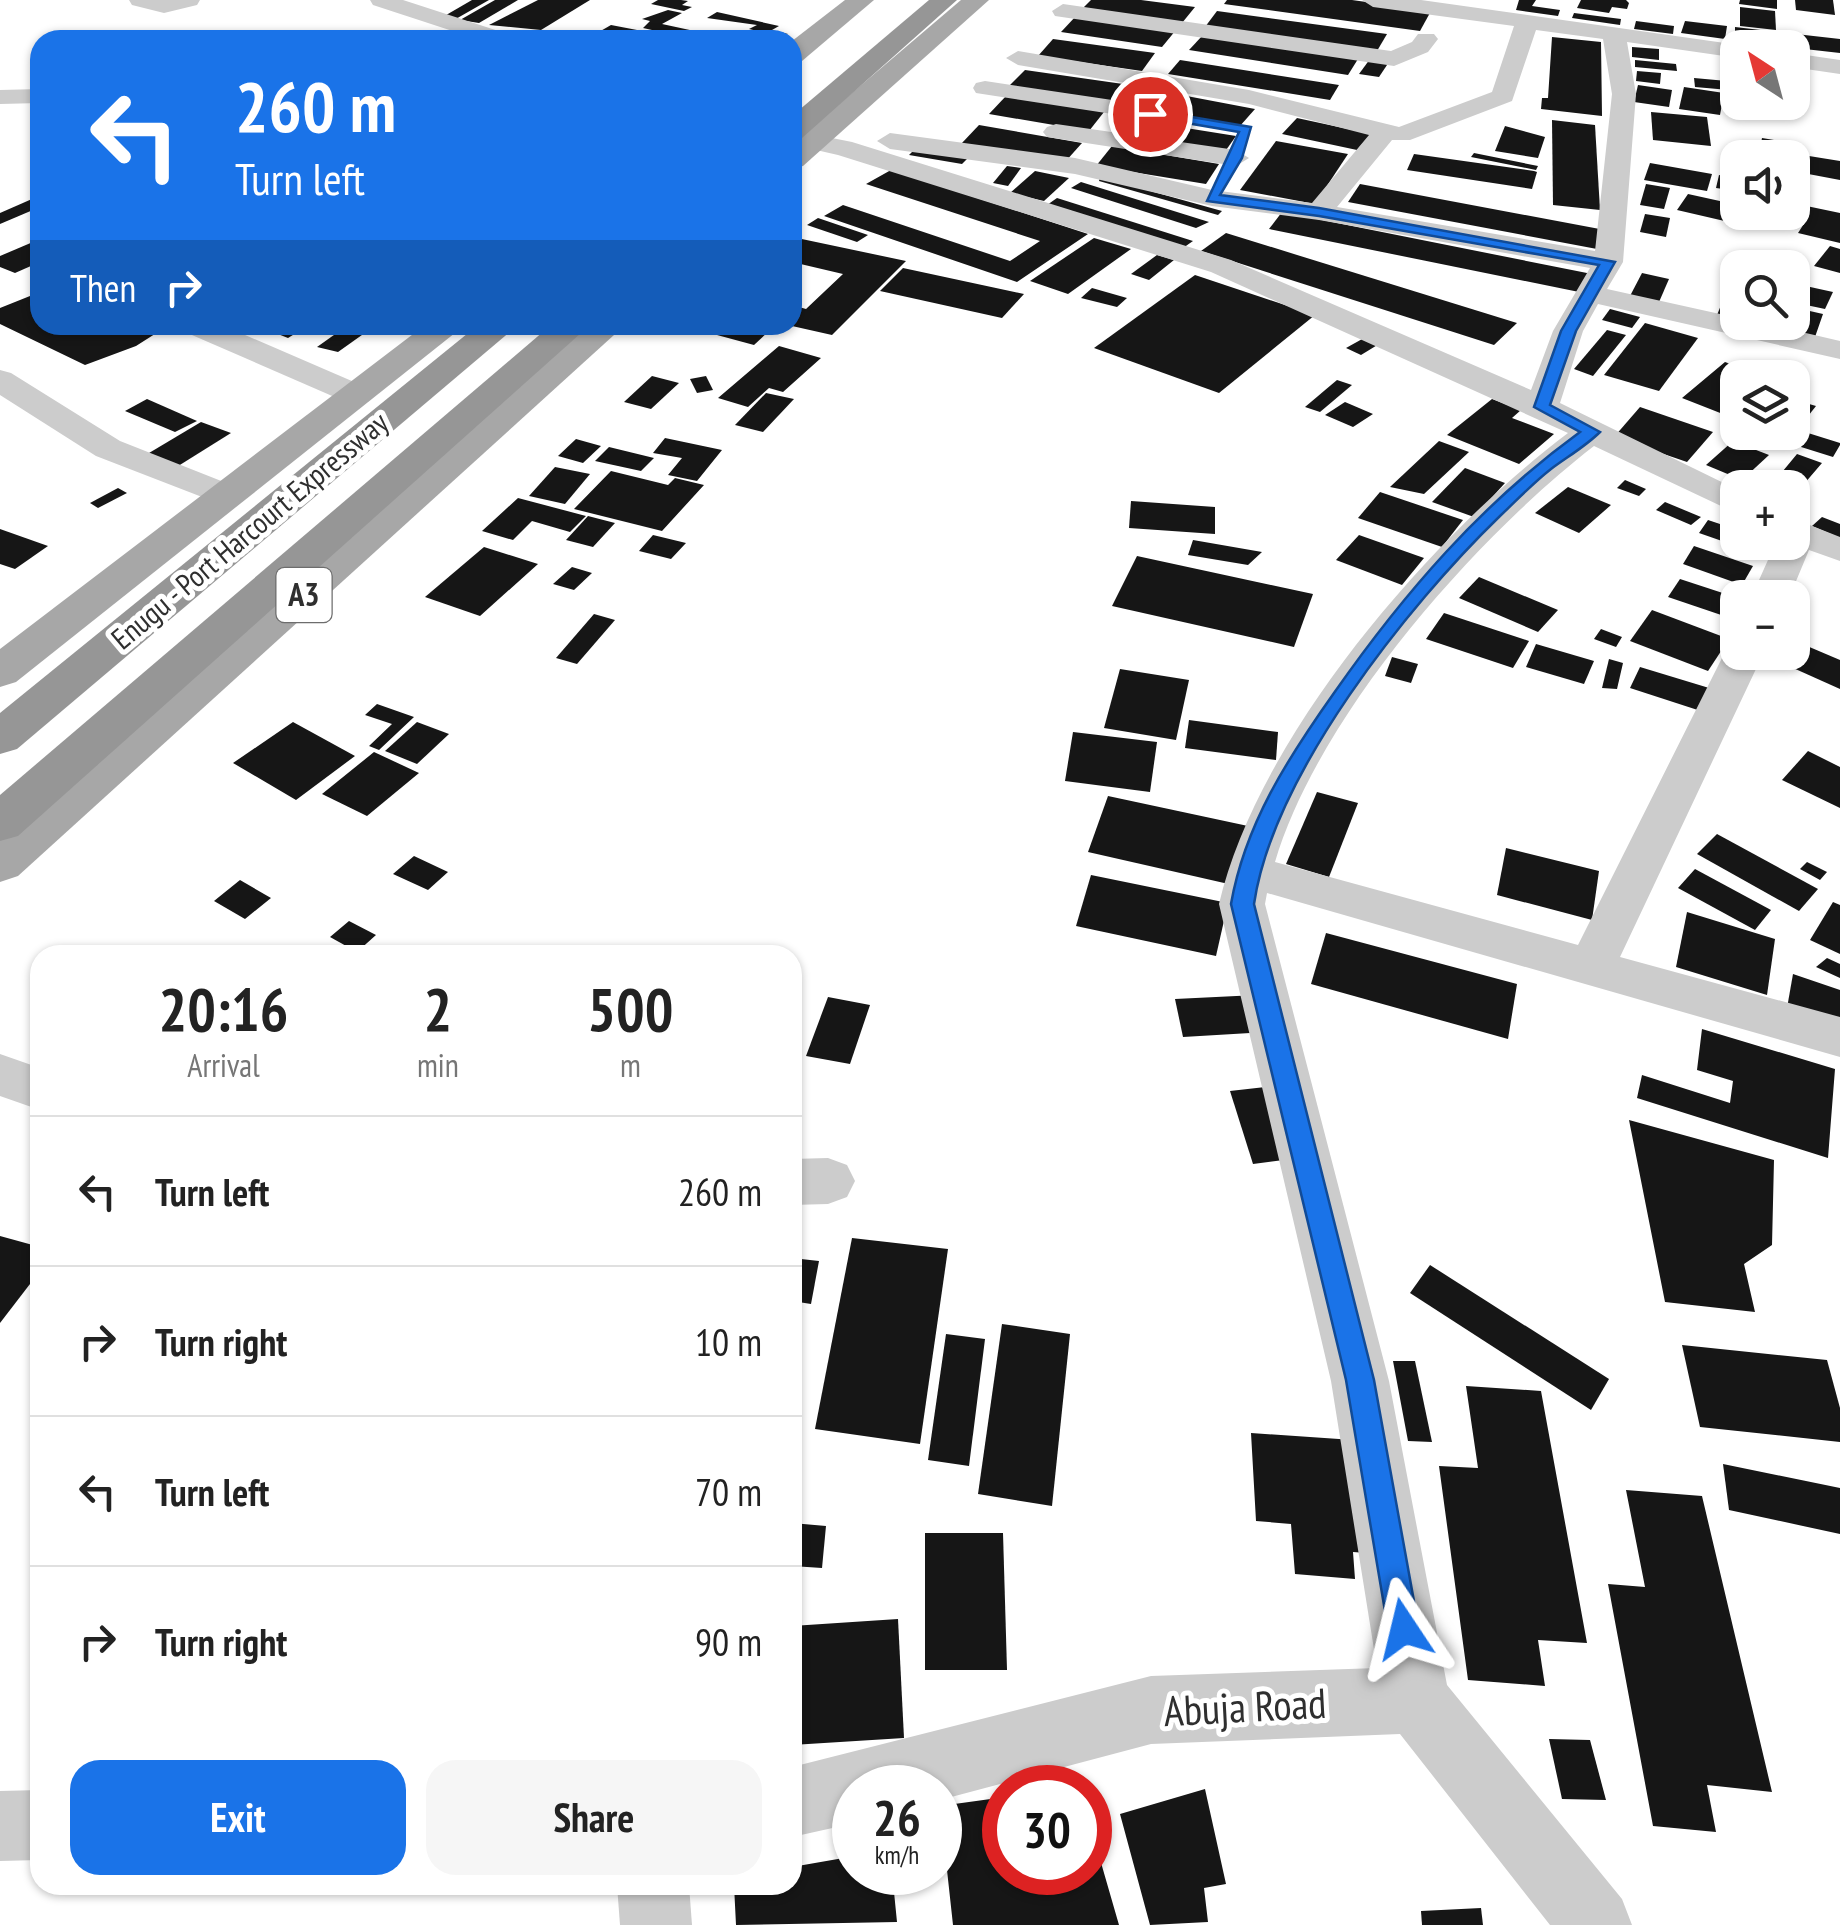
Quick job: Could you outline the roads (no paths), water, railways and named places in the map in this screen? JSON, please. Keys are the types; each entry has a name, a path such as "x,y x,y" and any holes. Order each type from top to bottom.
{"highway":[{"path":"802,76 894,0"},
{"path":"802,142 944,0"},
{"name":"Enugu - Port Harcourt Expressway","path":"0,738 488,335"},
{"name":"Enugu - Port Harcourt Expressway","path":"0,824 561,335"}],"main road":[{"path":"802,45 861,0"},
{"path":"802,143 976,0"},
{"name":"Enugu - Port Harcourt Expressway","path":"8,658 434,335"},
{"name":"A3","path":"0,862 596,335"}],"street":[{"path":"140,0 164,6 189,0"},
{"path":"381,0 472,30"},
{"path":"1150,0 1317,24"},
{"path":"1373,0 1720,49"},
{"path":"1075,166 1127,110 1141,79 1208,9"},
{"path":"1127,110 978,95 1057,18 1420,47 1445,11"},
{"path":"1018,58 1141,79 1268,115 1404,134 1503,96 1528,21"},
{"path":"1542,407 1568,331 1608,262 1624,94 1614,33"},
{"path":"1382,83 1394,71 1392,47"},
{"path":"1810,62 1840,66"},
{"path":"1212,198 1268,115 1331,105 1354,94"},
{"path":"0,97 30,96"},
{"path":"1028,127 1236,158"},
{"path":"1319,212 1347,173 1361,163 1386,131"},
{"path":"843,148 872,139 940,138 1212,198 1319,212 1608,262"},
{"path":"802,145 843,148 1220,266 1542,407 1720,495"},
{"path":"1592,294 1840,350"},
{"path":"219,335 357,395"},
{"path":"0,380 98,446 155,472 228,495"},
{"path":"1592,432 1541,468 1490,516 1400,613 1310,741 1268,815 1248,871 1242,904 1360,1380 1416,1700 1596,1925"},
{"path":"1810,536 1840,550"},
{"path":"1591,968 1735,670"},
{"path":"1248,871 1840,1038"},
{"path":"0,1075 30,1086"},
{"name":"Abuja Road","path":"943,1765 1150,1710 1416,1700"},
{"name":"Abuja Road","path":"802,1800 832,1793"},
{"path":"0,1826 30,1825"},
{"path":"654,1895 656,1925"}]}
